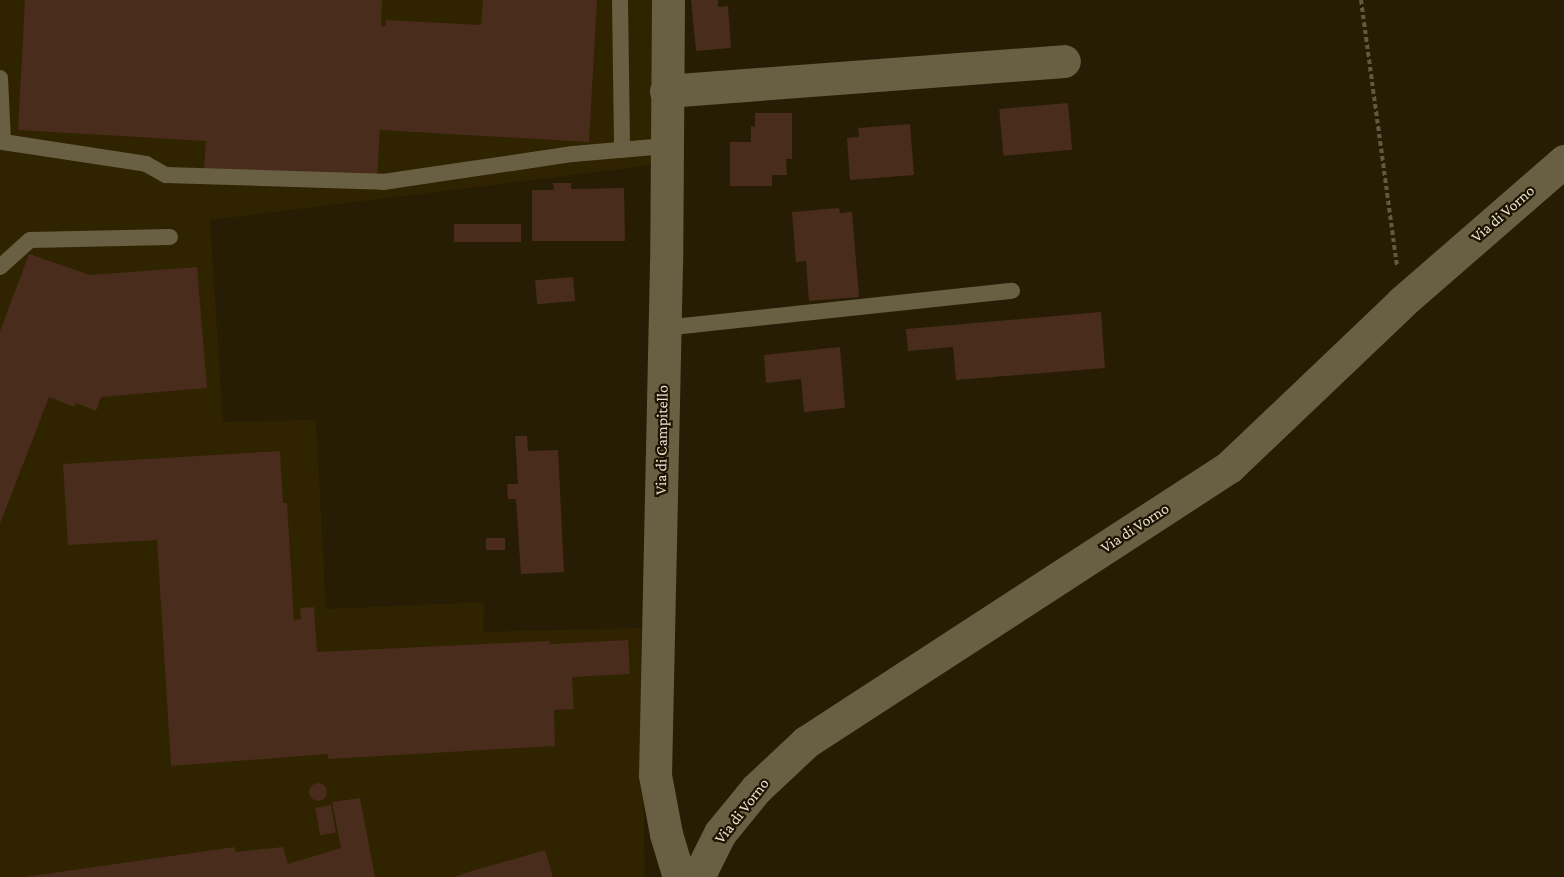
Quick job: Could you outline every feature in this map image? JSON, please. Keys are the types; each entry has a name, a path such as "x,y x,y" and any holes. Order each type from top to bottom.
{"street":[{"name":"Via di Campitello","path":"668,0 655,774 666,834 679,877"},
{"path":"666,91 1064,61"},
{"name":"Via di Vorno","path":"698,877 720,833 756,789 806,742 1229,467 1402,302 1564,161"}],"lane":[{"path":"620,0 622,150"},
{"path":"0,78 3,142 146,164 166,175 383,183 666,146"},
{"path":"0,267 30,240 170,237"},
{"path":"664,328 1012,291"}],"path":[{"path":"1361,0 1402,302"}],"shaded area":[{"path":"0,0 654,0 652,165 210,220 223,422 316,420 326,609 484,602 483,632 641,628 645,877 0,877"}],"building":[{"path":"25,0 382,0 381,26 386,26 386,20 481,25 483,0 597,0 589,142 380,130 377,179 204,169 206,141 18,130"},
{"path":"691,0 718,0 718,7 728,6 731,48 696,51"},
{"path":"1068,103 1072,150 1003,156 999,109"},
{"path":"755,113 792,113 792,159 786,159 787,175 772,175 772,186 730,186 730,142 751,142 751,126 755,127"},
{"path":"910,124 914,175 850,180 847,138 859,137 858,128"},
{"path":"553,183 571,183 571,189 624,188 625,241 532,241 532,190 554,190"},
{"path":"839,208 840,213 852,212 859,297 809,301 806,261 796,262 792,212"},
{"path":"454,224 521,224 521,242 454,242"},
{"path":"29,254 90,275 197,267 207,388 101,397 96,411 76,403 74,407 49,397 0,524 0,331"},
{"path":"573,277 575,301 537,304 535,280"},
{"path":"1101,312 1105,368 956,380 953,347 908,351 906,329"},
{"path":"840,347 845,408 804,412 801,379 766,383 764,355"},
{"path":"515,436 527,436 528,451 558,450 564,572 521,574 516,499 508,499 507,484 518,484"},
{"path":"280,451 283,503 287,503 294,620 301,619 300,608 314,607 317,652 549,641 550,644 628,640 630,674 572,677 574,709 554,710 555,746 328,759 328,754 171,766 157,540 68,545 63,464"},
{"path":"486,538 505,538 505,550 486,550"},
{"path":"314,783 322,783 327,788 325,799 314,801 309,796 309,788"},
{"path":"360,798 375,877 24,877 234,847 236,852 283,847 288,864 341,848 332,802"},
{"path":"331,805 336,833 320,835 315,808"},
{"path":"545,850 553,877 455,877 465,873"}]}
